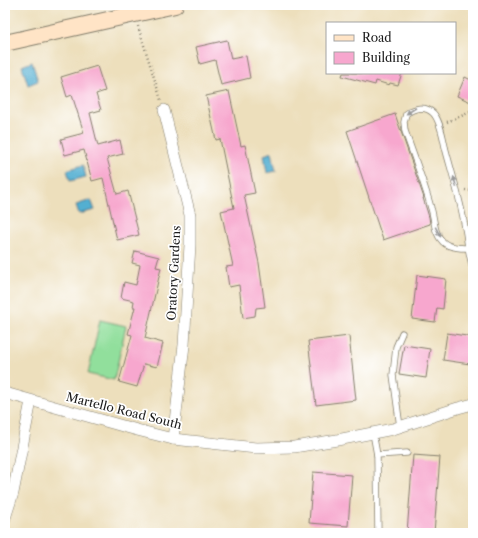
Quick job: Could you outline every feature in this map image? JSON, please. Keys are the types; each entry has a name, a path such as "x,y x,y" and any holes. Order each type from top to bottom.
{"street":[{"path":"5,43 175,5"},
{"name":"Oratory Gardens","path":"164,110 190,215 190,245 184,345 173,439"},
{"name":"Martello Road South","path":"5,393 173,439 256,448 294,447 393,429 473,404"},
{"path":"5,518 32,401"}],"lane":[{"path":"470,248 453,246 444,243 435,231 432,209 404,122 406,114 411,110 417,108 428,109 434,114 440,125 470,248 473,270"},
{"path":"400,427 394,375 396,347 402,333"},
{"path":"373,433 378,455 378,533"},
{"path":"378,455 407,453"}],"path":[{"path":"135,14 164,110"},
{"path":"440,125 473,111"}],"green space":[{"path":"100,320 126,326 114,380 88,374"}],"water":[{"path":"32,62 38,81 28,85 22,66"},
{"path":"272,152 276,171 267,173 264,155"},
{"path":"83,165 86,177 70,181 67,170"},
{"path":"91,200 95,210 79,214 76,205"}],"building":[{"path":"227,40 231,59 246,56 250,78 221,85 215,60 200,64 196,47"},
{"path":"97,66 105,91 96,94 101,110 90,113 98,146 120,140 123,154 107,158 117,194 128,191 139,235 117,240 103,178 92,181 84,150 65,155 61,139 84,133 72,95 67,97 61,77"},
{"path":"343,74 402,74 398,85 390,83 389,85 376,81 375,85 342,76"},
{"path":"465,77 473,81 473,103 457,96"},
{"path":"229,91 241,146 245,145 255,193 244,195 259,263 265,307 256,308 255,316 243,318 239,285 229,287 226,267 233,266 221,211 234,208 220,139 216,140 206,96"},
{"path":"395,114 424,198 430,224 383,240 347,131"},
{"path":"135,251 159,257 156,267 161,268 145,338 163,343 157,367 144,364 137,387 119,382 132,335 128,334 135,307 133,307 134,301 121,298 124,282 136,285 140,265 132,263"},
{"path":"417,275 446,279 443,309 437,308 435,322 412,319"},
{"path":"447,333 473,337 470,364 443,360"},
{"path":"349,336 356,400 316,405 308,341"},
{"path":"404,345 430,349 426,378 399,374"},
{"path":"413,455 440,457 434,533 407,533"},
{"path":"313,472 352,475 348,526 309,523"}]}
